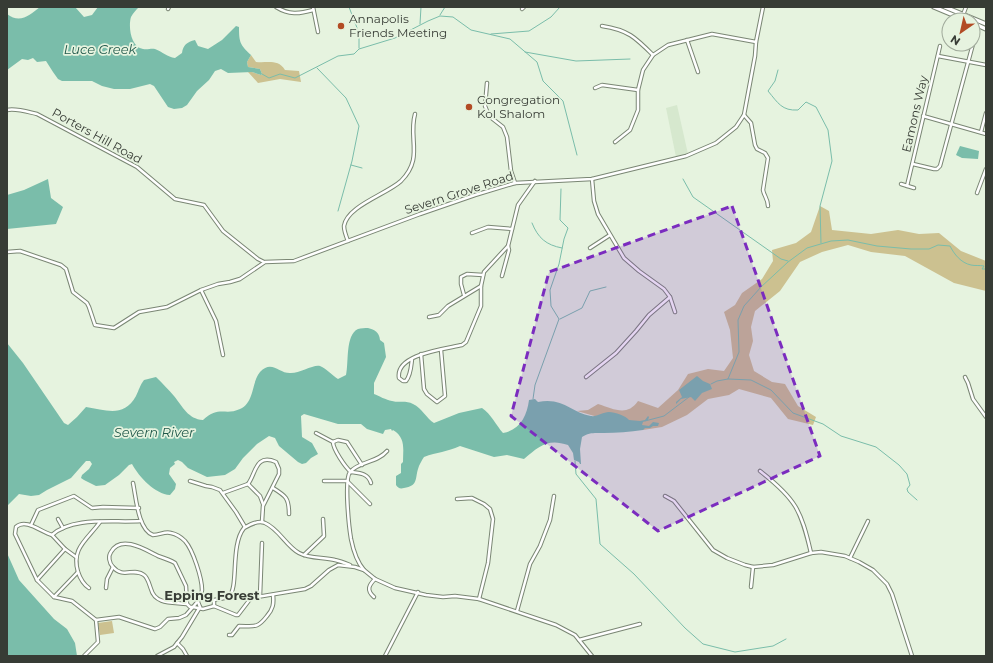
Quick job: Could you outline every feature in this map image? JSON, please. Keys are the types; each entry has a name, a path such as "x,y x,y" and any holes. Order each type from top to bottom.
{"main road":[{"path":"934,7 946,12"},
{"path":"945,7 956,12"}],"street":[{"path":"276,7 283,12 297,14 313,9 318,32"},
{"name":"Severn Grove Road","path":"265,262 294,261 429,211 515,183 592,179 686,156 719,141 736,126 744,114 763,7"},
{"path":"602,26 624,31 637,39 652,55"},
{"path":"615,142 630,130 638,110 638,90 643,70 652,55 668,45 712,34 756,42"},
{"path":"687,40 698,72"},
{"name":"Eamons Way","path":"907,186 940,46"},
{"path":"913,164 934,169 940,166 970,52"},
{"path":"938,56 986,65"},
{"path":"487,83 485,106 489,116 503,127 507,137 511,172 515,183"},
{"path":"595,88 602,85 638,90"},
{"name":"Porters Hill Road","path":"7,110 22,110 37,114 137,167 175,199 204,205 223,231 258,259 265,262"},
{"path":"981,132 986,113"},
{"path":"348,241 344,228 348,216 399,183 410,168 414,156 412,125 415,114"},
{"path":"744,114 751,123 757,149 766,153 768,158 763,194 768,200 768,206"},
{"path":"924,116 986,134"},
{"path":"977,193 986,169"},
{"path":"592,179 594,201 598,214 624,258 664,289 670,297 675,312"},
{"path":"502,276 518,205 535,181"},
{"path":"901,184 914,188"},
{"path":"472,233 488,227 512,229"},
{"path":"590,248 610,235"},
{"path":"412,359 411,371 408,379 403,381 399,378 398,374 405,363 412,359 421,354 462,345 466,342 481,306 481,286 484,272 508,246"},
{"path":"7,252 20,251 61,265 66,269 73,292 87,303 95,325 114,328 139,312 168,307 201,290 240,279 265,262"},
{"path":"464,295 461,284 462,277 467,274 483,275"},
{"path":"429,317 439,316 448,306 481,286"},
{"path":"201,290 216,321 223,355"},
{"path":"586,377 616,353 649,315 670,297"},
{"path":"421,354 424,389 436,402 445,396 441,350"},
{"path":"965,377 973,399 986,417"},
{"path":"316,433 333,442 338,440 347,442 362,465"},
{"path":"333,442 334,448 347,468 351,472 366,475 371,482"},
{"path":"387,451 378,459 362,465 351,472 347,481 351,539 360,566 376,579 395,588 426,595 479,599 569,631 579,640 592,656"},
{"path":"223,493 248,484 258,464 267,460 272,460 277,463 280,472 263,505"},
{"path":"760,471 782,489 794,504 805,527 811,553"},
{"path":"190,481 218,488 223,493 245,527"},
{"path":"324,481 347,481 370,504"},
{"path":"133,483 141,521 148,532 151,535 170,532 186,542 194,560 202,588 206,595 214,600 226,597 231,593 236,544 242,530 245,527 262,522"},
{"path":"248,484 260,496 263,505 262,522"},
{"path":"273,488 287,498 289,503 289,514"},
{"path":"31,525 38,510 72,496 78,497 87,506 92,508 139,508"},
{"path":"517,612 530,564 540,546 550,520 554,496"},
{"path":"665,496 674,502 713,550 736,561 753,567 778,563 811,553 829,553 850,558 873,570 886,584 896,604 912,656"},
{"path":"457,499 472,498 484,504 490,510 493,519 488,563 479,599"},
{"path":"58,519 63,528"},
{"path":"304,555 324,536 323,519"},
{"path":"52,535 63,528 79,522 100,522 109,520 127,522 141,521"},
{"path":"850,558 868,521"},
{"path":"89,588 84,584 78,572 76,557 80,546 100,522"},
{"path":"262,522 279,534 297,552 304,555 335,560 364,570"},
{"path":"76,557 66,550 52,535 31,525 25,523 18,524 15,528 15,534 26,560 37,580 54,597 72,601 96,620 119,617 155,629 162,626 168,619 179,618 186,615 201,597 202,588"},
{"path":"260,596 262,543"},
{"path":"188,604 186,586 177,565 173,562 137,546 124,544 113,549 110,553 110,562 113,567 124,573 135,572 142,574 148,580 152,593 160,600 188,604 190,607 200,607 203,609 214,606 236,615 238,615 251,598 307,589 329,570 338,566 354,567"},
{"path":"37,580 66,550"},
{"path":"106,588 107,578 113,567"},
{"path":"751,587 753,567"},
{"path":"54,597 78,572"},
{"path":"374,597 370,594 369,589 370,585 376,579"},
{"path":"385,656 418,592"},
{"path":"201,597 206,595"},
{"path":"229,635 232,635 239,626 248,627 263,622 273,608 273,595"},
{"path":"214,600 214,606"},
{"path":"198,601 200,607"},
{"path":"156,656 167,652 177,643 184,635 200,607"},
{"path":"84,656 98,642 96,620"},
{"path":"579,640 640,624"},
{"path":"177,643 187,656"}],"highlighted area":[{"path":"732,206 820,456 658,531 511,416 549,272"}],"shaded area":[{"path":"251,55 256,62 276,63 285,70 299,71 301,82 280,79 258,83 248,72 262,74 260,69 248,67 247,62"},
{"path":"677,105 688,154 676,157 666,108"},
{"path":"820,206 829,211 832,230 871,234 898,230 919,234 939,233 961,251 986,261 986,291 954,283 905,256 871,252 848,245 822,252 800,262 780,291 755,311 751,327 753,341 749,355 754,371 772,382 785,384 798,406 816,417 813,425 788,419 771,398 739,389 729,395 708,399 687,415 662,427 643,430 577,411 588,410 598,404 625,410 634,406 638,401 658,408 678,390 688,374 708,369 724,371 733,358 730,330 724,312 735,305 742,293 762,279 773,261 772,250 796,243 811,232"},
{"path":"112,621 114,633 100,635 98,623"}],"water":[{"name":"Luce Creek","path":"40,7 75,7 84,17 92,15 98,7 139,7 131,17 130,21 130,31 133,41 136,45 143,49 155,49 175,58 182,53 186,44 195,40 198,46 208,49 222,40 236,26 239,27 239,36 244,49 251,55 247,62 248,67 260,69 262,74 252,72 228,73 221,69 215,71 187,105 182,108 174,109 168,107 154,86 150,84 130,89 114,89 102,86 92,81 62,81 58,79 46,61 37,62 33,58 28,60 22,59 7,70 7,14 12,17 21,18 29,15"},
{"path":"960,146 979,151 978,159 962,158 956,155"},
{"path":"48,179 51,198 63,207 56,224 7,229 7,195 24,190"},
{"name":"Severn River","path":"368,328 376,332 379,335 380,340 384,343 386,357 374,383 374,394 395,402 408,402 413,404 434,423 459,413 482,408 491,416 503,433 514,429 522,421 529,400 535,399 538,402 547,401 561,403 578,412 591,416 611,412 617,413 629,420 645,420 648,416 648,420 643,422 642,425 649,426 653,422 659,423 658,426 645,428 643,430 618,433 592,433 585,435 582,437 580,449 581,464 574,460 573,453 568,445 555,442 544,444 524,459 507,455 494,457 460,446 424,457 418,467 414,484 408,487 398,488 396,485 396,476 401,473 401,464 403,462 403,444 397,433 391,429 385,430 383,434 367,429 361,424 338,424 304,414 301,416 302,437 312,443 318,454 306,463 302,464 298,462 279,446 275,438 269,436 257,444 243,458 235,469 225,475 207,477 188,468 178,460 174,462 175,464 170,468 169,474 176,484 175,489 170,495 159,492 148,484 132,464 105,485 96,486 81,478 92,464 90,461 86,461 71,478 39,495 31,496 19,494 7,506 7,343 23,363 64,423 68,425 86,407 114,411 126,407 136,396 144,380 156,377 190,415 203,420 213,413 235,411 245,406 251,397 257,376 264,368 272,367 287,373 291,373 314,366 320,366 338,379 346,375 348,350 351,337 358,329"},
{"path":"697,376 710,384 712,389 702,393 695,401 691,397 681,399 676,404 676,402 682,397 679,390"},
{"path":"7,553 19,580 54,619 67,629 75,643 77,656 7,656"}],"waterway":[{"path":"349,7 359,33 359,48"},
{"name":"Luce Creek","path":"420,24 421,7"},
{"path":"440,15 445,7"},
{"name":"Luce Creek","path":"491,34 529,31 551,17 560,7"},
{"name":"Luce Creek","path":"262,74 269,78 280,74 295,78 338,56 354,54 359,49 395,38 440,16 453,17 471,30 510,39 537,62 543,81 563,101 577,155"},
{"path":"525,52 576,61 630,59"},
{"name":"Luce Creek","path":"317,68 346,98 359,126 352,161 338,211"},
{"path":"778,70 775,81 768,91 784,108 798,110 806,102 816,107 828,130 832,161 820,206 821,243"},
{"path":"351,165 362,168"},
{"path":"683,179 693,197 781,259 788,261"},
{"path":"533,399 535,385 559,319 551,306 550,290 559,264 564,239 568,228 560,220 561,189"},
{"path":"532,223 537,233 543,240 551,245 562,248"},
{"path":"711,384 728,379 739,352 738,320 744,306 761,287 788,262 807,248 831,241 848,240 877,246 911,249 929,249 938,245 950,246 956,255 967,264 984,266 982,269 986,269"},
{"path":"560,319 582,308 590,291 606,287"},
{"path":"728,379 751,380 771,390 793,413 823,424 841,436 876,447 899,465 907,474 910,485 907,489 908,492 917,500"},
{"path":"645,421 664,416 689,397"},
{"path":"575,461 576,474 596,499 600,544 634,574 685,628 703,644 735,652 773,646 786,639"}],"place":[{"name":"Annapolis Friends Meeting","path":"341,26"},
{"name":"Congregation Kol Shalom","path":"469,107"}],"district":[{"name":"Epping Forest","path":"212,595"}]}
